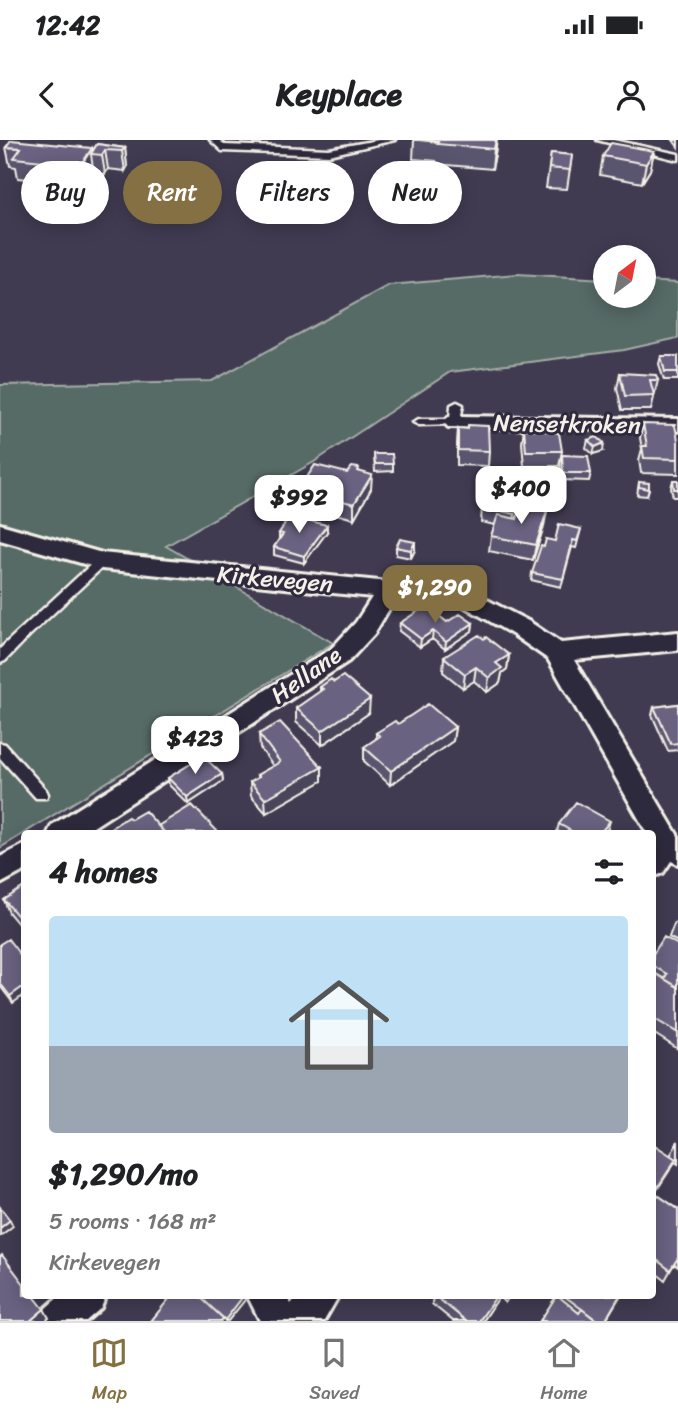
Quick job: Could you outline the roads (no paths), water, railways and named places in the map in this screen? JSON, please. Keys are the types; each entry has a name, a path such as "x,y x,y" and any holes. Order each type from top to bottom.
{"street":[{"name":"Nensetkroken","path":"456,414 678,425"},
{"name":"Kirkevegen","path":"0,533 102,561 390,588 468,598 521,628 557,653 653,830"},
{"name":"Hellane","path":"66,830 340,655 365,628 390,588"},
{"path":"557,653 678,641"},
{"name":"Kirkevegen","path":"656,836 666,854"},
{"path":"0,872 21,859"},
{"path":"59,1321 84,1299"},
{"path":"267,1299 281,1321"},
{"path":"301,1321 318,1299"}],"lane":[{"path":"214,140 222,148 284,152 342,151 391,140"},
{"path":"601,140 678,157"},
{"path":"419,422 456,414"},
{"path":"0,658 12,643 82,583 102,561"},
{"path":"0,748 41,794"}]}
